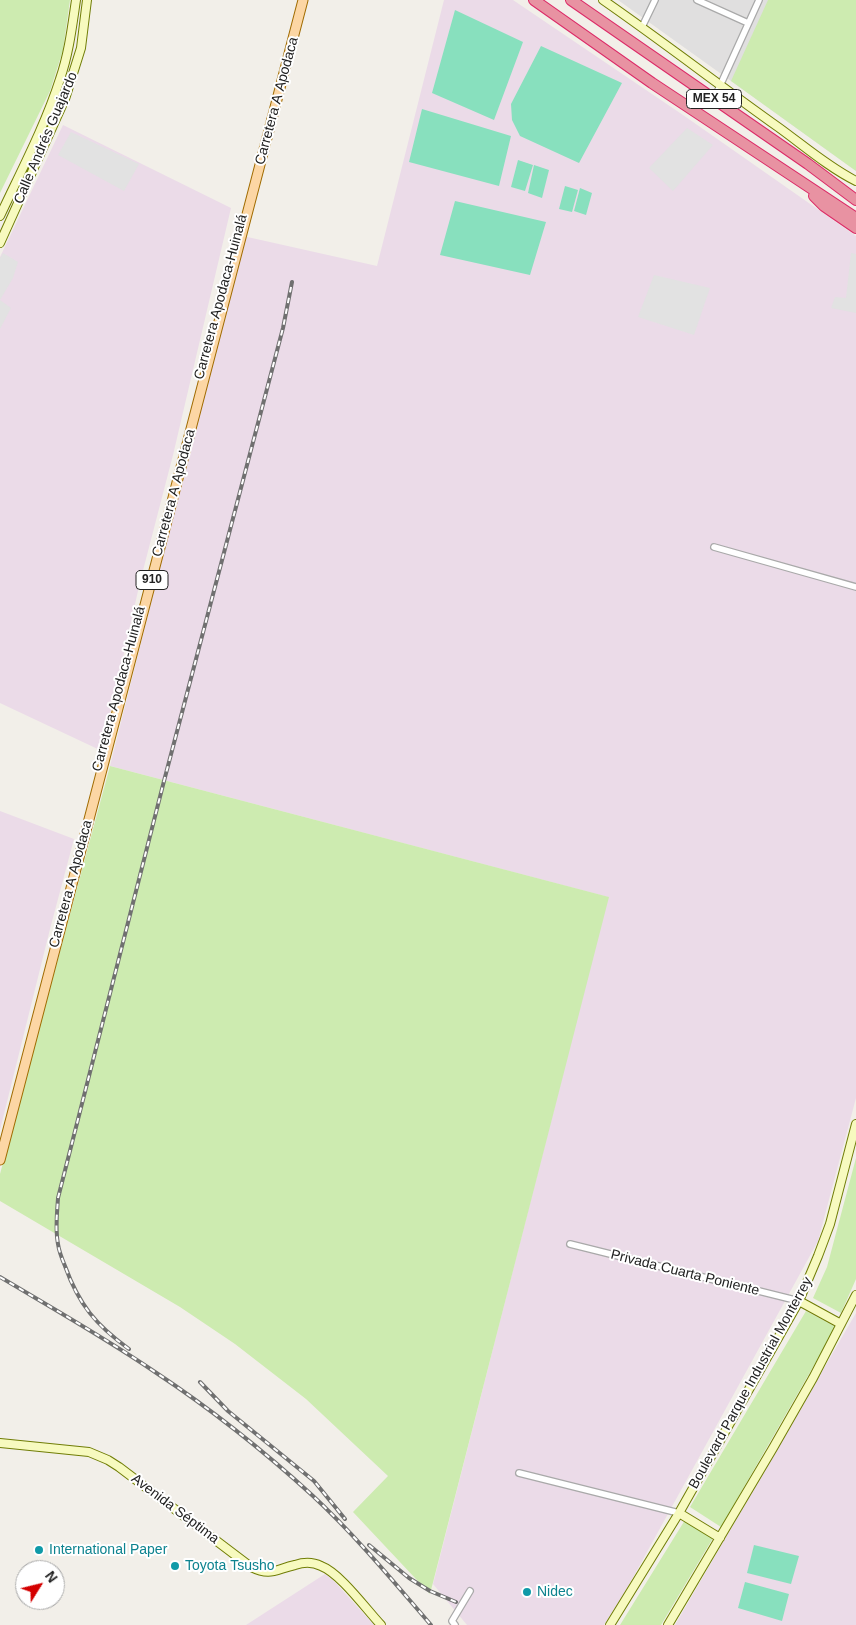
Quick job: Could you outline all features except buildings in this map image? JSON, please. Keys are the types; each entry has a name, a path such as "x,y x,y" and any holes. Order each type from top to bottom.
{"highway":[{"name":"MEX 54","path":"534,0 644,77 856,218"},
{"name":"MEX 54","path":"570,0 808,164 856,200"},
{"path":"808,164 825,172 856,192"},
{"path":"798,179 824,206 856,228"}],"main road":[{"name":"Carretera Apodaca-Huinalá","path":"0,1146 299,0"},
{"name":"Carretera A Apodaca","path":"0,1160 303,0"}],"street":[{"name":"Calle Andrés Guajardo","path":"0,216 60,79 68,48 76,0"},
{"name":"Calle Andrés Guajardo","path":"0,243 65,99 81,48 88,0"},
{"path":"603,0 856,183"},
{"path":"642,27 655,0"},
{"path":"697,0 748,23"},
{"path":"714,99 759,0"},
{"path":"714,547 856,587"},
{"name":"Boulevard Parque Industrial Monterrey","path":"610,1625 679,1513 799,1301 827,1233 856,1124"},
{"name":"Privada Cuarta Poniente","path":"570,1244 799,1301"},
{"path":"668,1625 786,1425 856,1295"},
{"path":"799,1301 841,1324"},
{"name":"Avenida Séptima","path":"0,1443 81,1451 98,1455 119,1467 251,1567 270,1573 301,1563 323,1566 338,1577 381,1625"},
{"path":"519,1473 679,1513 720,1538"},
{"path":"455,1625 452,1621 470,1591"}],"shaded area":[{"path":"444,0 513,0 683,115 856,236 856,1098 818,1241 625,1592 604,1625 467,1625 433,1584 608,897 110,766 243,236 377,266"},
{"path":"618,0 856,0 856,171 731,81"},
{"path":"63,125 231,208 173,455 140,582 102,751 0,703 0,257"},
{"path":"687,128 713,145 673,191 649,168"},
{"path":"71,132 139,164 124,191 58,155"},
{"path":"3,253 18,262 13,278 0,300 0,258"},
{"path":"851,253 856,254 856,313 831,308 835,297 846,298"},
{"path":"654,275 710,288 694,335 638,317"},
{"path":"0,300 11,308 0,329"},
{"path":"0,811 74,839 0,1130"},
{"path":"856,1313 856,1625 675,1625"},
{"path":"325,1574 334,1581 374,1625 246,1625"}],"green space":[{"path":"0,0 70,0 63,50 50,91 0,193"},
{"path":"768,0 856,0 856,171 731,81"},
{"path":"455,10 523,42 494,120 432,93"},
{"path":"541,46 622,83 579,163 520,136 512,120 511,104"},
{"path":"422,109 511,136 499,186 409,162"},
{"path":"518,160 533,165 525,191 511,187"},
{"path":"534,165 549,170 542,198 528,193"},
{"path":"565,186 578,190 572,212 559,209"},
{"path":"580,188 592,193 586,215 574,211"},
{"path":"455,201 546,222 530,275 440,255"},
{"path":"110,766 609,897 430,1594 353,1512 388,1476 306,1399 235,1344 180,1307 0,1201 0,1174"},
{"path":"856,1158 856,1279 841,1313 813,1298 827,1267"},
{"path":"806,1311 836,1327 721,1527 690,1507"},
{"path":"685,1520 713,1538 661,1625 620,1625"},
{"path":"754,1545 799,1556 791,1584 747,1573"},
{"path":"745,1582 789,1594 782,1621 738,1608"}],"railway":[{"path":"129,1349 107,1331 90,1313 70,1280 58,1247 56,1221 58,1198 164,781 283,328 292,282"},
{"path":"0,1277 136,1359 217,1416 276,1463 344,1527 431,1625"},
{"path":"200,1382 228,1411 314,1481 345,1519"},
{"path":"369,1545 409,1578 430,1591 456,1602"}],"place":[{"name":"International Paper","path":"39,1550"},
{"name":"Toyota Tsusho","path":"175,1566"},
{"name":"Nidec","path":"527,1592"}]}
